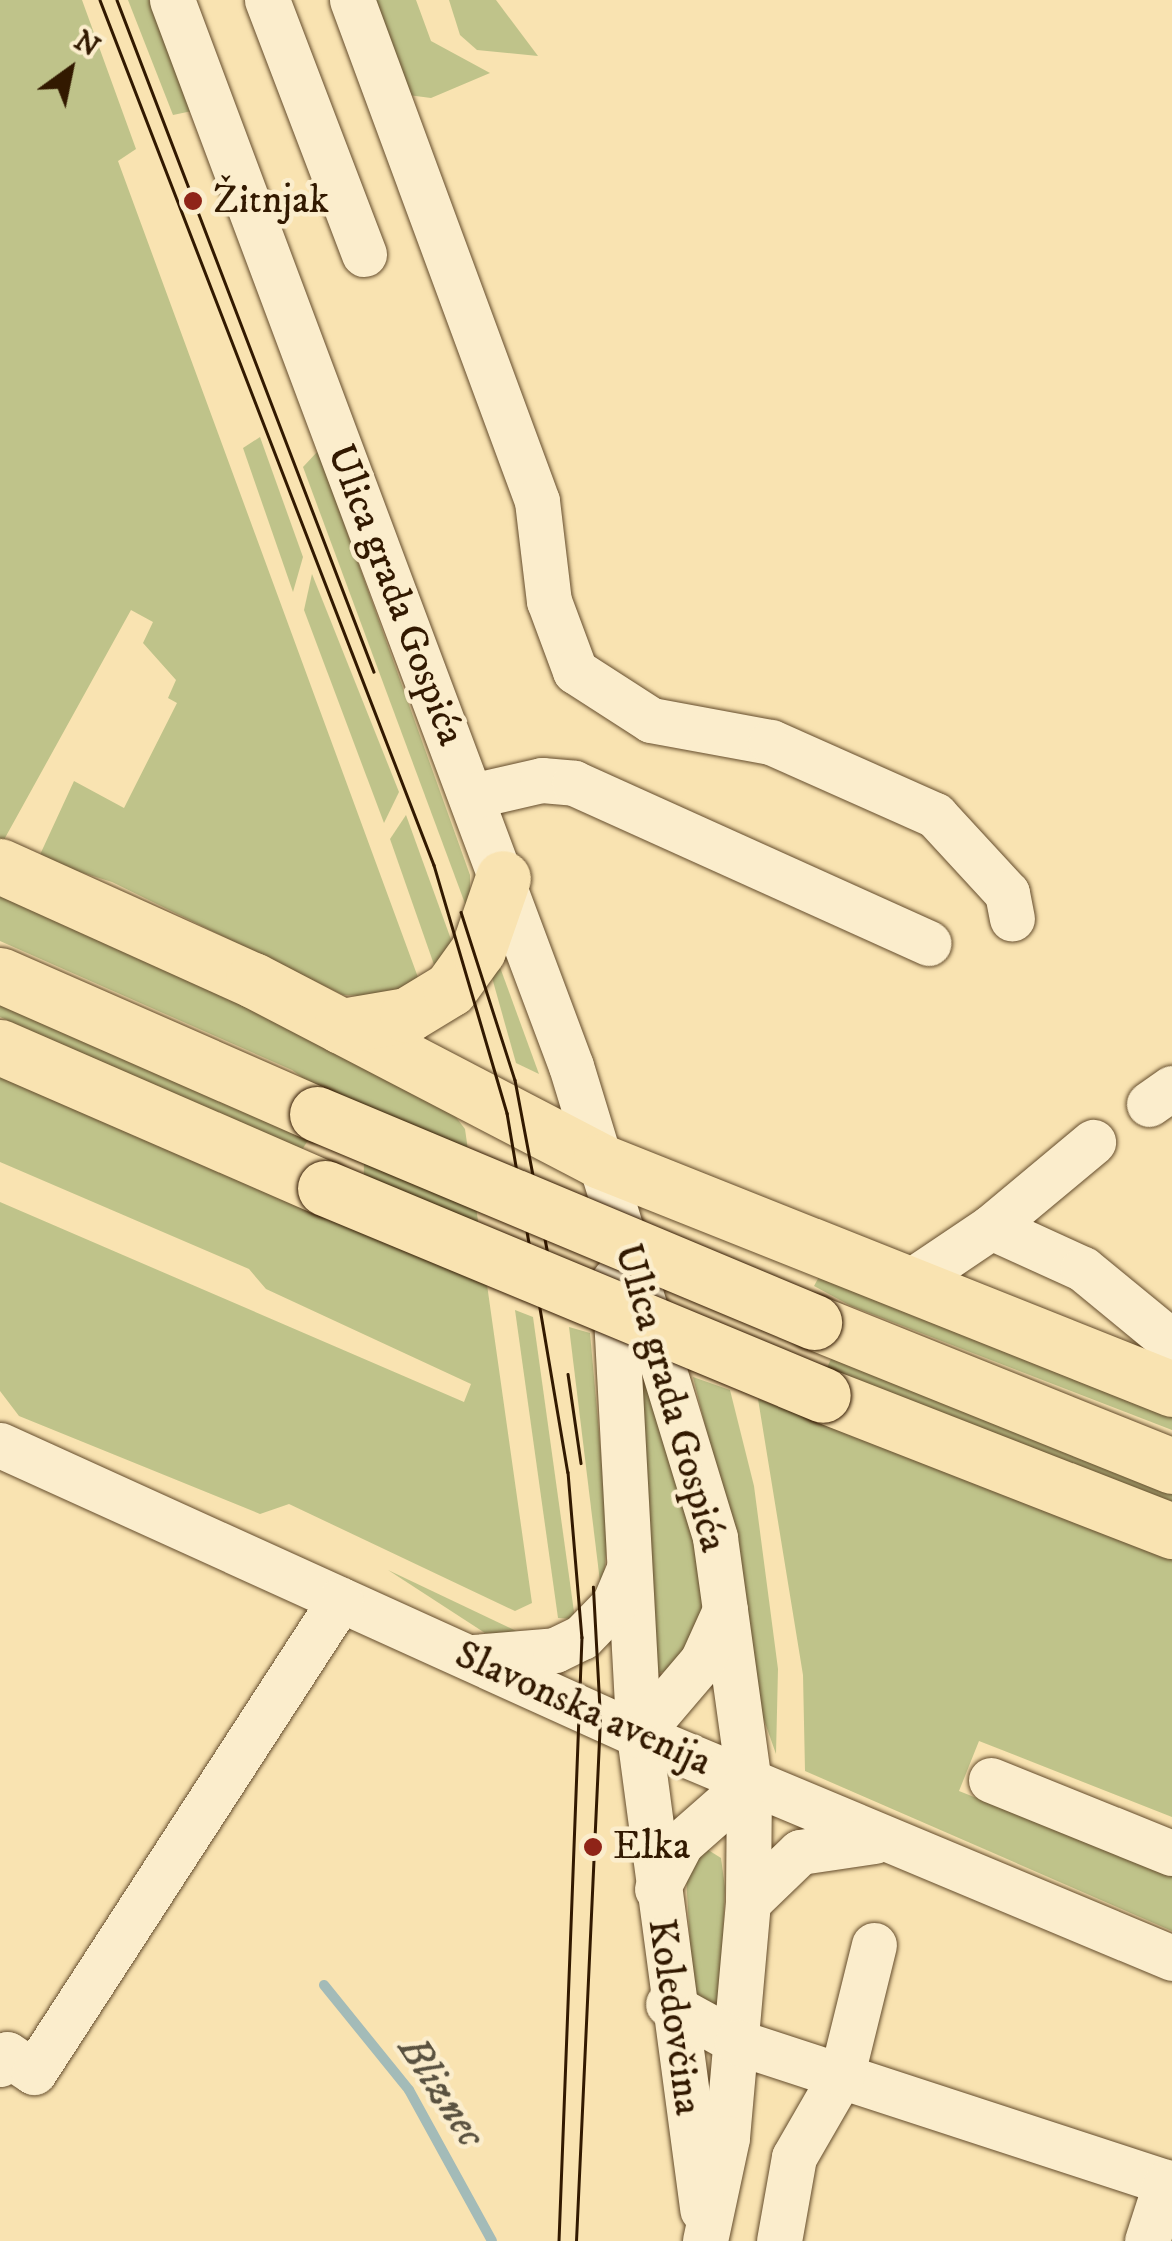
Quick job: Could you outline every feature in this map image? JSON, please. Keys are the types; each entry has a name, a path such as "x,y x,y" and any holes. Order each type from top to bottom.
{"main road":[{"path":"0,866 341,1026 605,1177 908,1283 1172,1389"},
{"path":"341,1026 407,1015 450,989 478,950 503,878"},
{"path":"0,975 317,1114 814,1322 1172,1466"},
{"path":"0,1047 325,1188 823,1395 1172,1531"}],"street":[{"name":"Ulica grada Gospića","path":"172,0 503,878 680,1405 725,1610 749,1783"},
{"path":"267,0 364,254"},
{"path":"352,0 537,501 549,601 575,671 651,720 771,742 935,815 1007,894 1012,919"},
{"path":"472,796 542,780 574,783 929,943"},
{"path":"908,1283 991,1227 1092,1142"},
{"name":"Ulica grada Gospića","path":"605,1177 638,1735"},
{"path":"991,1227 1083,1268 1172,1342"},
{"name":"Slavonska avenija","path":"0,1446 638,1735 885,1842 1172,1958"},
{"path":"468,1658 555,1650 582,1637 614,1604 628,1571"},
{"path":"0,2064 7,2054 34,2072 340,1600"},
{"path":"638,1735 702,1661 725,1610"},
{"name":"Koledovčina","path":"638,1735 668,2004 705,2240"},
{"path":"991,1780 1172,1853"},
{"path":"658,1889 681,1843 749,1783"},
{"name":"Koledovčina","path":"705,2240 737,2042 748,1902 749,1783"},
{"path":"748,1902 800,1852 840,1839 885,1842"},
{"path":"778,2241 794,2157 842,2074 874,1945"},
{"path":"668,2004 737,2042 1169,2178 1147,2241"}],"green space":[{"path":"0,0 82,0 136,149 118,161 419,980 382,997 343,995 112,882 38,859 74,781 124,808 177,703 168,698 176,680 143,643 153,622 131,610 0,847"},
{"path":"128,0 149,0 192,111 173,115"},
{"path":"366,0 416,0 431,41 490,73 431,98 408,95"},
{"path":"449,0 496,0 538,56 477,50 460,35"},
{"path":"260,437 303,557 293,592 243,448"},
{"path":"318,451 470,875 470,917 303,467"},
{"path":"312,574 399,792 384,823 304,610"},
{"path":"406,815 457,956 439,979 390,839"},
{"path":"0,891 82,920 446,1104 465,1129 532,1603 515,1611 289,1504 260,1514 19,1416 0,1391 0,1202 464,1402 471,1384 266,1289 249,1269 0,1162 0,1068 351,1229 363,1221 364,1161 338,1104 292,1070 0,941"},
{"path":"497,959 539,1074 516,1063 489,967"},
{"path":"0,1003 310,1137 302,1150 0,1017"},
{"path":"820,1275 1172,1413 1172,1430 851,1306 814,1286"},
{"path":"515,1310 533,1317 575,1619 558,1618"},
{"path":"569,1327 590,1333 608,1532 602,1598"},
{"path":"634,1347 644,1354 703,1578 704,1620 670,1671 658,1673"},
{"path":"835,1350 1172,1487 1172,1510 826,1370"},
{"path":"693,1377 730,1390 754,1486 778,1669 776,1754 757,1700 734,1542"},
{"path":"758,1399 1172,1559 1172,1817 979,1741 959,1791 1172,1876 1172,1931 805,1771 803,1675"},
{"path":"388,1570 531,1638 485,1633"},
{"path":"705,1848 721,1858 725,1888 720,2011 693,1993 686,1876"}],"waterway":[{"name":"Bliznec","path":"324,1985 409,2090 492,2241"}],"tram line":[{"path":"100,0 434,865 507,1113 568,1472 582,1637 559,2241"},
{"path":"117,0 374,672"},
{"path":"461,912 515,1080 549,1260"},
{"path":"568,1374 581,1463"},
{"path":"576,2241 600,1718 593,1587"}],"place":[{"name":"Žitnjak","path":"193,201"},
{"name":"Elka","path":"593,1847"}]}
